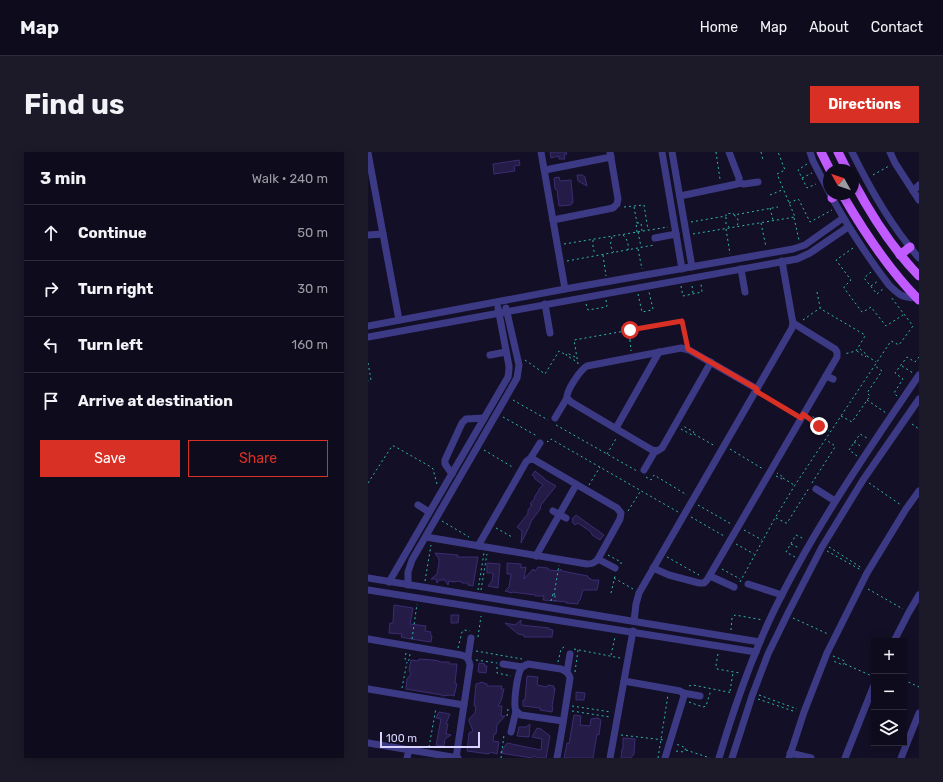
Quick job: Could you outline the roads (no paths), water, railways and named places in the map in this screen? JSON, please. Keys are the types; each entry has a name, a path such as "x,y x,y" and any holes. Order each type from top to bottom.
{"main road":[{"path":"823,156 838,152 844,164"},
{"path":"859,193 900,255 919,276"},
{"path":"846,200 888,265 918,298"},
{"path":"900,255 910,247"}],"street":[{"path":"541,152 565,289"},
{"path":"662,152 682,269"},
{"path":"672,152 692,267"},
{"path":"729,152 739,178 739,182"},
{"path":"810,152 823,180"},
{"path":"852,152 865,179 886,214 919,258"},
{"path":"890,152 895,163 919,200"},
{"path":"544,170 611,154 618,199 617,204 613,208 553,220"},
{"path":"368,157 399,320"},
{"path":"680,196 735,185 739,182"},
{"path":"739,182 744,184 758,182"},
{"path":"913,191 919,185"},
{"path":"834,200 843,218 859,244 883,277 887,286 904,297 910,299 918,298"},
{"path":"368,326 565,289 793,249 801,247 843,218"},
{"path":"368,337 797,259 807,255 848,226"},
{"path":"368,236 383,234"},
{"path":"655,242 676,234"},
{"path":"732,260 738,269 745,292"},
{"path":"634,622 639,593 795,324 782,262"},
{"path":"408,585 410,566 429,538 437,518 516,382 519,365 504,301"},
{"path":"389,582 509,373 509,366 496,302"},
{"path":"545,304 550,333"},
{"path":"653,568 668,575 704,583 709,578 716,566 837,355 835,349 795,324"},
{"path":"555,418 567,398 567,393 582,368 681,348 688,349 756,390"},
{"path":"490,355 506,352"},
{"path":"618,430 659,352"},
{"path":"567,398 571,402 655,451 660,450 711,362"},
{"path":"826,376 833,379"},
{"path":"719,758 740,694 760,642 769,621 800,561 835,501 919,376"},
{"path":"732,758 752,695 768,654 823,546 863,480 919,399"},
{"path":"488,410 497,414"},
{"path":"452,474 445,464 445,460 462,423 466,419 484,418"},
{"path":"483,546 490,524 526,462 530,459 540,443"},
{"path":"644,474 655,451"},
{"path":"429,538 560,560 590,564 596,561 621,516 621,513 617,508 530,459"},
{"path":"536,556 576,484"},
{"path":"816,489 835,501"},
{"path":"811,758 789,755 826,655 861,584 906,509 919,491"},
{"path":"418,505 429,512"},
{"path":"598,559 615,568"},
{"path":"368,578 760,642"},
{"path":"709,578 737,584"},
{"path":"748,584 782,596"},
{"path":"368,590 756,652"},
{"path":"449,603 451,592"},
{"path":"896,638 919,595"},
{"path":"777,606 788,614"},
{"path":"585,624 586,614"},
{"path":"610,758 633,632"},
{"path":"368,743 457,758 474,638"},
{"path":"368,639 461,655 470,659"},
{"path":"557,758 570,678 567,672 570,654"},
{"path":"503,664 565,670 567,672"},
{"path":"511,732 516,711 514,708 519,673 525,666"},
{"path":"624,681 700,696"},
{"path":"368,689 464,705"},
{"path":"665,758 684,696 682,692"},
{"path":"845,758 871,693"},
{"path":"516,711 521,715 563,721"},
{"path":"901,758 919,713"},
{"path":"407,758 409,750"}]}
